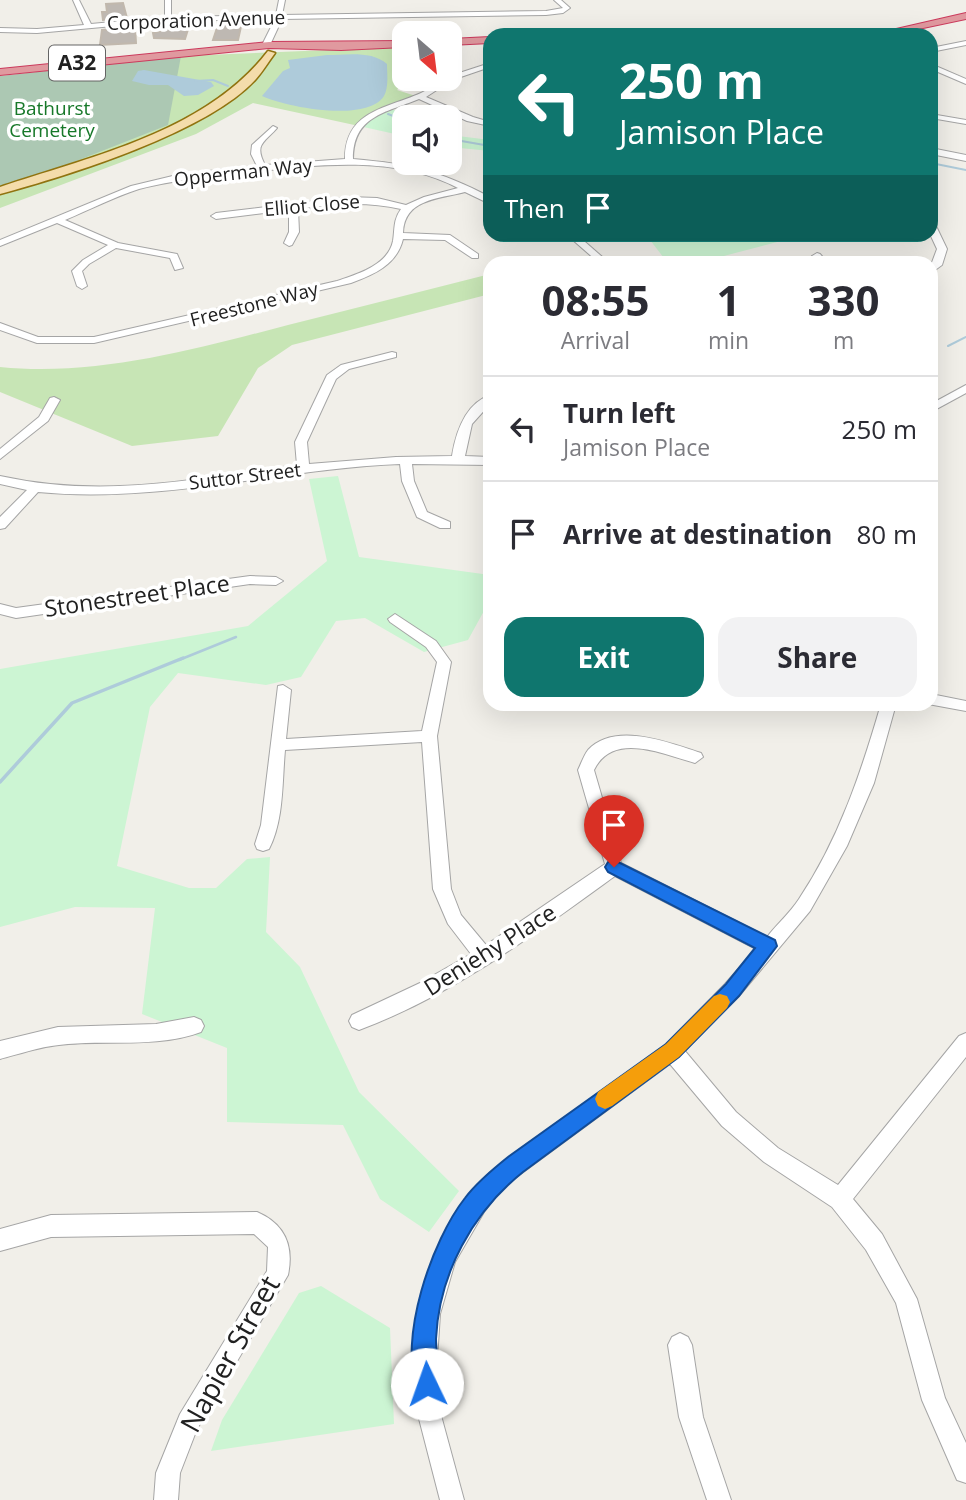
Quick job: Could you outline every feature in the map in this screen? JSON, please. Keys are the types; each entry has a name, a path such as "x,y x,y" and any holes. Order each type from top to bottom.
{"highway":[{"path":"909,28 966,16"},
{"path":"462,41 483,40"},
{"name":"A32","path":"0,72 216,50 392,44"}],"main road":[{"path":"0,191 187,121 242,87 262,68 272,48"}],"street":[{"path":"76,0 88,25"},
{"path":"168,0 168,19"},
{"path":"272,48 277,42 282,0"},
{"name":"Corporation Avenue","path":"0,30 37,31 168,19 278,21 394,11 564,13 567,8 557,0"},
{"path":"938,49 966,43"},
{"path":"462,74 483,67"},
{"path":"938,69 966,82"},
{"path":"938,77 966,88"},
{"path":"349,161 350,139 359,126 376,113 422,98 431,91"},
{"path":"422,98 483,122"},
{"path":"938,117 966,122"},
{"path":"262,169 255,154 256,145 273,128"},
{"path":"938,152 966,158"},
{"name":"Opperman Way","path":"0,243 134,188 161,181 262,169 349,161 428,172 483,198"},
{"path":"407,208 464,189"},
{"name":"Elliot Close","path":"216,216 367,199 407,208"},
{"path":"289,243 294,232 293,206"},
{"name":"Freestone Way","path":"0,326 37,340 66,342 119,336 348,280 388,259 396,248 398,219 407,208"},
{"path":"58,220 114,245 174,256 178,268"},
{"path":"398,236 447,237 475,256"},
{"path":"938,240 942,248 938,262"},
{"path":"579,242 596,256"},
{"path":"82,286 77,271 114,245"},
{"path":"303,468 301,442 331,377 345,367 392,355"},
{"path":"938,404 966,388"},
{"path":"954,394 966,401"},
{"path":"0,455 44,419 54,400"},
{"path":"458,459 462,429 473,410 483,403"},
{"path":"406,460 408,481 422,514 445,525"},
{"name":"Suttor Street","path":"0,480 36,487 129,489 303,468 406,460 483,461"},
{"path":"0,525 36,487"},
{"name":"Stonestreet Place","path":"0,609 16,613 250,580 276,581"},
{"path":"396,619 431,644 443,662 429,736 442,889 454,919 485,957"},
{"path":"263,844 269,825 283,690"},
{"path":"938,700 966,706"},
{"path":"452,1500 428,1406 425,1339 429,1303 439,1269 458,1229 471,1207 496,1180 673,1051 732,990 804,906 839,846 866,783 887,711"},
{"path":"277,745 429,736"},
{"path":"695,757 623,740 596,750 586,771 614,867 768,946"},
{"name":"Deniehy Place","path":"359,1021 408,1000 485,957 614,867"},
{"path":"0,1050 58,1036 156,1033 194,1026"},
{"path":"840,1199 965,1045"},
{"path":"673,1051 729,1119 771,1155 840,1199 874,1242 906,1299 934,1400 966,1471"},
{"name":"Napier Street","path":"0,1240 51,1226 257,1223 276,1236 282,1254 277,1275 188,1422 167,1473 166,1500"},
{"path":"680,1345 691,1417 719,1500"}],"green space":[{"path":"392,47 392,91 422,98 392,105 359,126 253,103 196,134 0,208 0,191 181,56"},
{"name":"Bathurst Cemetery","path":"181,56 168,125 0,191 0,76"},
{"path":"389,108 392,109 392,133 359,126"},
{"path":"462,136 483,139 483,150 462,148"},
{"path":"652,242 777,242 724,256 662,256"},
{"path":"483,276 483,296 292,345 258,368 218,436 132,446 0,392 0,367 73,368 146,359"},
{"path":"338,476 359,557 483,574 483,613 468,640 424,652 365,618 336,621 301,677 266,685 178,673 150,707 117,866 189,888 216,888 247,859 270,857 266,932 300,967 359,1092 459,1191 429,1232 380,1199 343,1125 227,1122 227,1048 142,1014 155,908 75,907 0,927 0,669 248,626 327,561 309,479"},
{"path":"321,1286 390,1328 394,1424 211,1451 222,1420 299,1293"}],"water":[{"path":"327,55 366,55 387,64 384,96 375,104 344,111 306,108 262,96 283,71 290,68 288,60"},
{"path":"138,71 211,82 214,86 198,95 184,96 168,85 132,81"}],"building":[{"path":"123,3 127,18 103,20 102,12 107,12 106,4"},
{"path":"242,22 238,40 213,40 218,25"},
{"path":"190,23 185,39 154,38 153,33"},
{"path":"135,27 136,43 100,45 102,30"}],"waterway":[{"path":"195,81 213,80 228,86"},
{"path":"388,114 392,116"},
{"path":"462,141 483,145"},
{"path":"938,164 966,170"},
{"path":"948,346 966,337"},
{"path":"179,660 236,637"},
{"path":"0,782 72,703 183,658"}],"slow traffic":[{"path":"605,1099 673,1051 720,1002"}],"route":[{"path":"427,1384 425,1339 429,1303 439,1269 471,1207 496,1180 536,1149 673,1051 732,990 768,946 614,867"}]}
